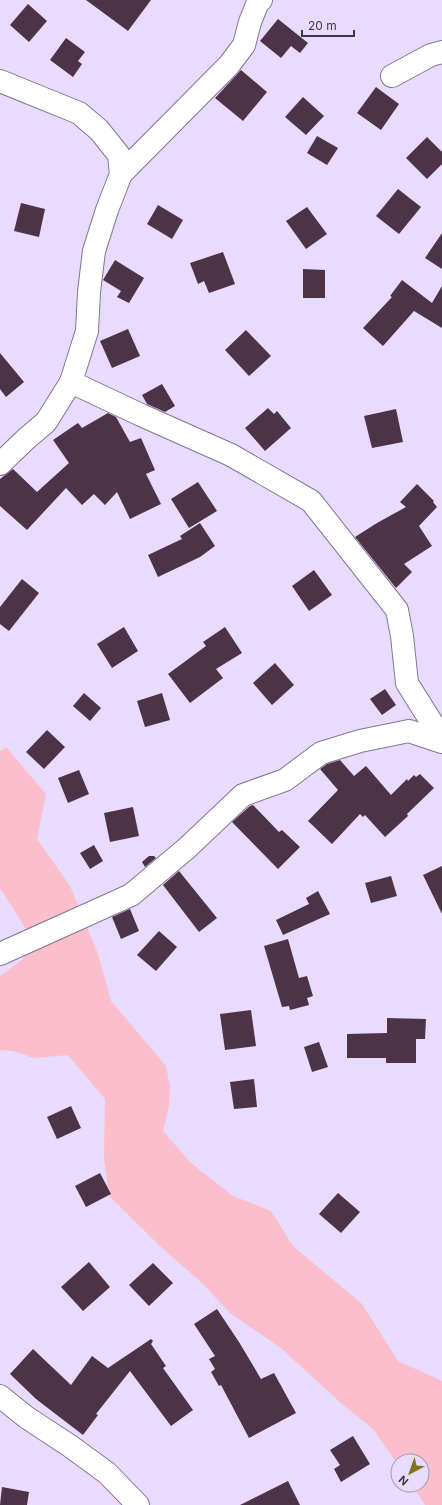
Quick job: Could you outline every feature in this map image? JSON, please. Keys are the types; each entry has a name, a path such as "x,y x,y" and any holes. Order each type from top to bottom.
{"street":[{"path":"0,464 26,438 46,422 72,382 86,331 94,252 107,210 121,174 229,65 244,45 250,22 260,0"},
{"path":"392,76 431,55 442,52"},
{"path":"0,81 79,113 99,130 119,155 121,174"},
{"path":"72,382 141,415 231,455 311,501 397,610 402,636 407,683 442,740"},
{"path":"0,954 131,895 187,848 243,795 285,780 321,753 360,741 409,730 442,740"},
{"path":"0,1396 26,1417 107,1472 138,1505"}],"shaded area":[{"path":"6,747 46,794 37,839 70,886 98,954 111,1001 166,1066 170,1087 169,1106 163,1131 191,1163 233,1196 271,1211 293,1246 362,1304 398,1361 442,1381 442,1505 425,1505 417,1493 430,1493 430,1453 390,1453 373,1429 342,1404 282,1349 230,1313 203,1284 161,1247 109,1196 104,1159 105,1099 68,1055 34,1058 13,1051 0,1050 0,976 23,959 31,937 0,889 0,751"}],"building":[{"path":"86,0 151,0 128,31"},
{"path":"28,4 47,21 29,42 10,25"},
{"path":"278,19 308,43 300,53 291,46 281,58 260,41"},
{"path":"66,38 85,52 78,61 82,64 73,77 50,60"},
{"path":"241,70 267,92 243,121 215,98"},
{"path":"376,87 399,104 381,130 357,113"},
{"path":"303,97 324,116 306,135 285,117"},
{"path":"317,136 338,148 327,165 307,153"},
{"path":"427,137 442,152 442,164 427,179 406,158"},
{"path":"398,189 421,207 399,234 376,216"},
{"path":"21,203 45,209 39,237 14,231"},
{"path":"158,205 183,220 172,239 147,224"},
{"path":"307,207 327,234 306,249 286,221"},
{"path":"442,233 442,269 425,258"},
{"path":"223,252 235,284 209,293 204,281 198,284 190,263"},
{"path":"115,260 144,278 129,303 117,297 121,291 103,280"},
{"path":"303,269 325,270 325,298 303,298"},
{"path":"402,280 432,303 442,286 442,328 414,311 383,346 363,328 392,297 390,296"},
{"path":"128,329 140,356 112,368 100,341"},
{"path":"246,330 271,356 249,376 225,350"},
{"path":"0,353 24,382 6,397 0,389"},
{"path":"162,384 175,406 165,412 147,404 142,395"},
{"path":"268,408 274,414 277,411 291,428 265,451 245,428"},
{"path":"396,409 403,442 372,448 364,416"},
{"path":"108,413 116,417 130,442 141,438 155,470 146,474 161,504 130,519 117,492 105,505 94,494 82,505 66,488 27,530 0,506 0,479 13,469 37,492 69,463 53,440 78,423 82,428"},
{"path":"198,482 217,511 189,528 171,499"},
{"path":"417,484 434,501 433,502 437,507 419,526 432,546 404,564 412,572 396,588 355,537 406,507 400,502"},
{"path":"200,523 215,546 200,557 158,577 148,555 182,539 180,536"},
{"path":"314,570 332,595 309,611 292,586"},
{"path":"22,579 39,593 9,631 0,624 0,607"},
{"path":"124,627 138,651 112,668 97,644"},
{"path":"225,627 242,653 216,669 223,678 190,703 168,674 206,646 203,642"},
{"path":"275,663 294,685 272,705 253,683"},
{"path":"385,689 396,705 382,715 370,699"},
{"path":"84,693 101,708 90,721 73,706"},
{"path":"162,693 170,720 145,727 137,701"},
{"path":"47,730 65,747 44,769 26,752"},
{"path":"340,760 354,776 366,766 391,795 407,779 408,781 414,775 416,777 420,774 434,788 407,814 408,816 385,837 365,815 363,817 360,814 332,844 308,821 338,790 320,769 327,764"},
{"path":"79,770 89,794 68,803 58,778"},
{"path":"253,805 279,832 282,830 300,847 278,869 232,822"},
{"path":"133,807 139,836 110,842 104,813"},
{"path":"94,845 103,861 90,869 80,853"},
{"path":"149,856 154,856 156,858 145,867 142,862"},
{"path":"442,866 442,914 423,875"},
{"path":"179,871 217,918 199,932 163,885"},
{"path":"391,876 397,896 371,903 365,883"},
{"path":"318,891 330,914 283,935 276,920 309,904 306,898"},
{"path":"130,909 139,931 121,939 112,917"},
{"path":"159,931 177,947 156,971 137,955"},
{"path":"288,939 299,978 307,976 313,996 307,998 309,1005 290,1010 289,1006 282,1007 264,946"},
{"path":"251,1010 256,1046 225,1050 220,1014"},
{"path":"387,1018 426,1019 425,1039 416,1039 416,1063 386,1063 386,1058 347,1058 347,1034 387,1033"},
{"path":"319,1042 328,1067 312,1072 304,1047"},
{"path":"254,1079 257,1107 234,1109 230,1082"},
{"path":"71,1106 81,1128 57,1139 47,1117"},
{"path":"100,1173 111,1194 86,1207 75,1186"},
{"path":"338,1193 360,1212 341,1233 319,1214"},
{"path":"89,1262 110,1287 83,1311 61,1287"},
{"path":"153,1263 173,1283 149,1306 129,1285"},
{"path":"217,1309 261,1379 274,1373 296,1413 249,1438 221,1385 219,1386 211,1372 215,1369 209,1359 215,1356 194,1324"},
{"path":"151,1339 153,1341 151,1344 166,1366 163,1368 193,1410 171,1426 130,1371 96,1414 98,1415 83,1435 36,1399 10,1374 33,1349 71,1385 92,1356 108,1368"},
{"path":"353,1436 370,1464 341,1482 334,1469 340,1465 330,1450"},
{"path":"288,1481 300,1505 240,1505"},
{"path":"2,1487 29,1492 27,1505 0,1505"}]}
